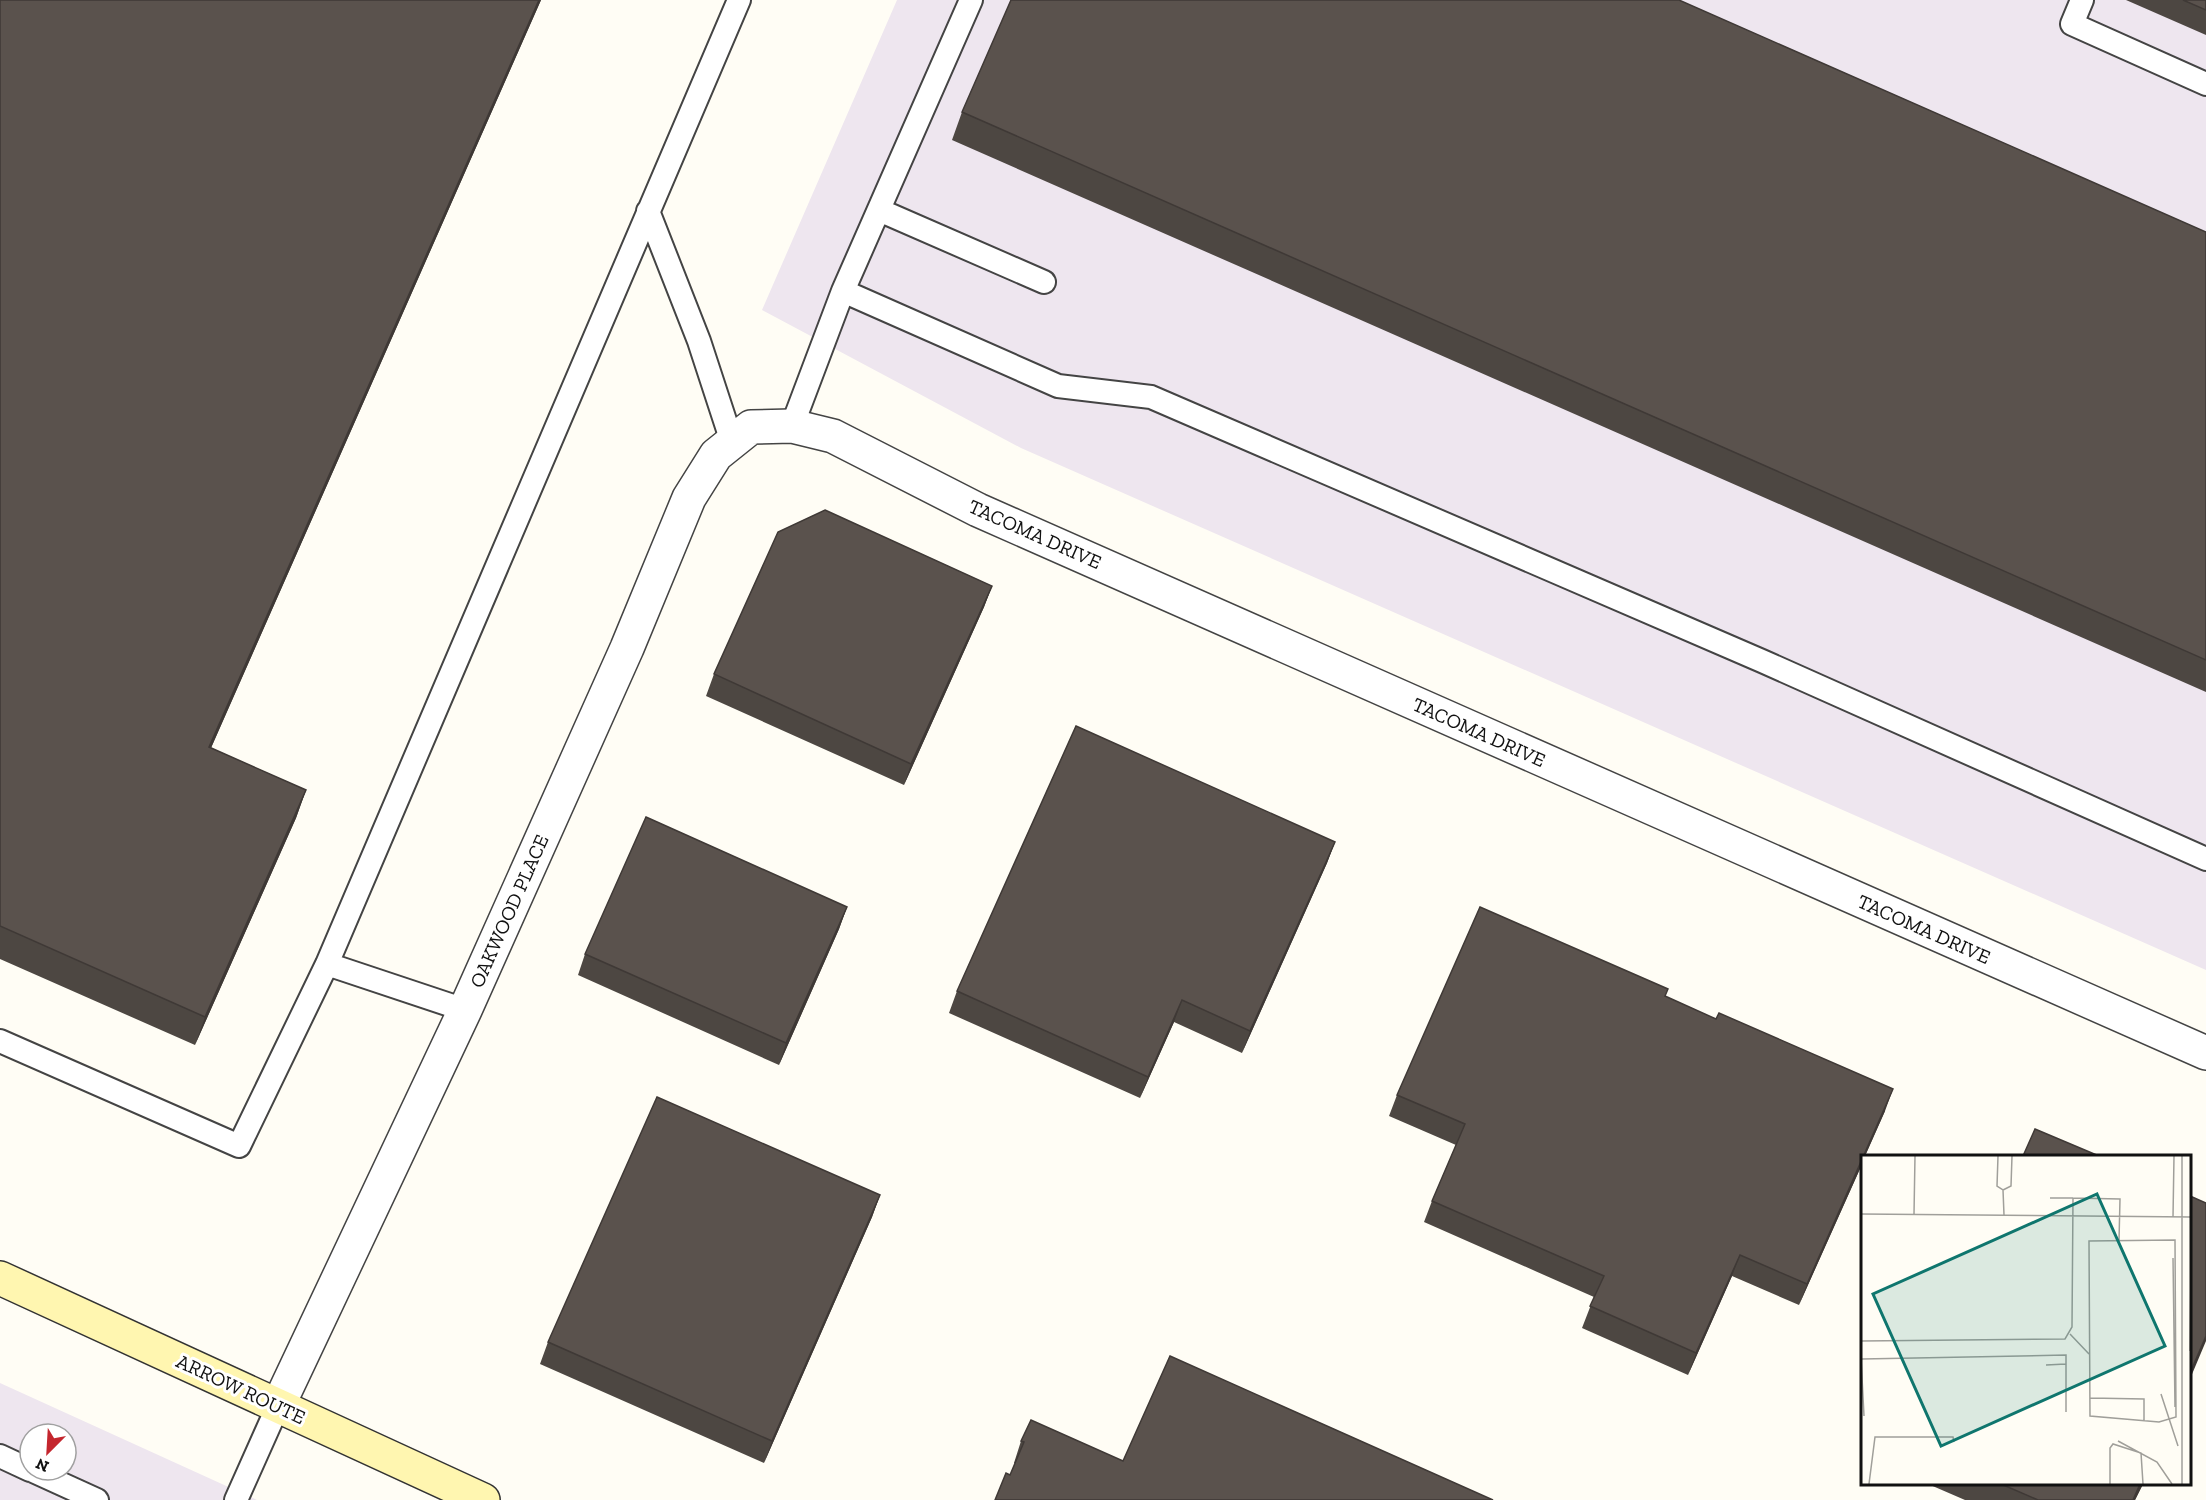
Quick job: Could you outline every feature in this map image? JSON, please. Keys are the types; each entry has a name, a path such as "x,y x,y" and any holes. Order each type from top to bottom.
{"main road":[{"name":"ARROW ROUTE","path":"0,1278 483,1500"}],"street":[{"name":"TACOMA DRIVE","path":"741,434 792,426 833,436 978,510 2206,1053"},
{"name":"OAKWOOD PLACE","path":"278,1406 465,1010 627,648 689,498 716,455 741,434"}],"lane":[{"path":"0,1041 238,1146 327,964 739,0"},
{"path":"792,426 843,291 971,0"},
{"path":"2082,0 2072,24 2206,84"},
{"path":"879,210 1044,282"},
{"path":"648,211 699,341 741,434"},
{"path":"843,291 1058,386 1151,397 1751,657 2206,859"},
{"path":"327,964 465,1010"},
{"path":"236,1500 278,1406"},
{"path":"0,1456 18,1464"},
{"path":"57,1482 97,1500"}],"shaded area":[{"path":"897,0 2206,0 2206,970 1021,448 762,310"},
{"path":"0,1383 257,1500 0,1500"}],"building":[{"path":"0,0 539,0 209,747 306,790 205,1017 0,926"},
{"path":"1011,0 1679,0 2206,232 2206,660 962,112"},
{"path":"2183,0 2206,0 2206,10"},
{"path":"825,510 992,586 911,764 714,674 778,532"},
{"path":"1076,726 1335,842 1250,1031 1182,1000 1148,1077 957,991"},
{"path":"646,817 847,907 786,1043 585,954"},
{"path":"1480,907 1668,989 1665,996 1716,1019 1719,1013 1893,1089 1864,1155 1861,1155 1861,1162 1807,1284 1740,1255 1696,1353 1590,1306 1604,1276 1432,1201 1465,1124 1397,1095"},
{"path":"657,1097 880,1195 772,1441 548,1342"},
{"path":"2035,1129 2097,1155 2023,1155"},
{"path":"2191,1196 2206,1203 2206,1336 2191,1371"},
{"path":"1170,1356 1493,1500 995,1500 1006,1473 1010,1475 1024,1442 1021,1441 1031,1420 1123,1461"},
{"path":"2003,1485 2140,1485 2133,1500 2038,1500"}]}
